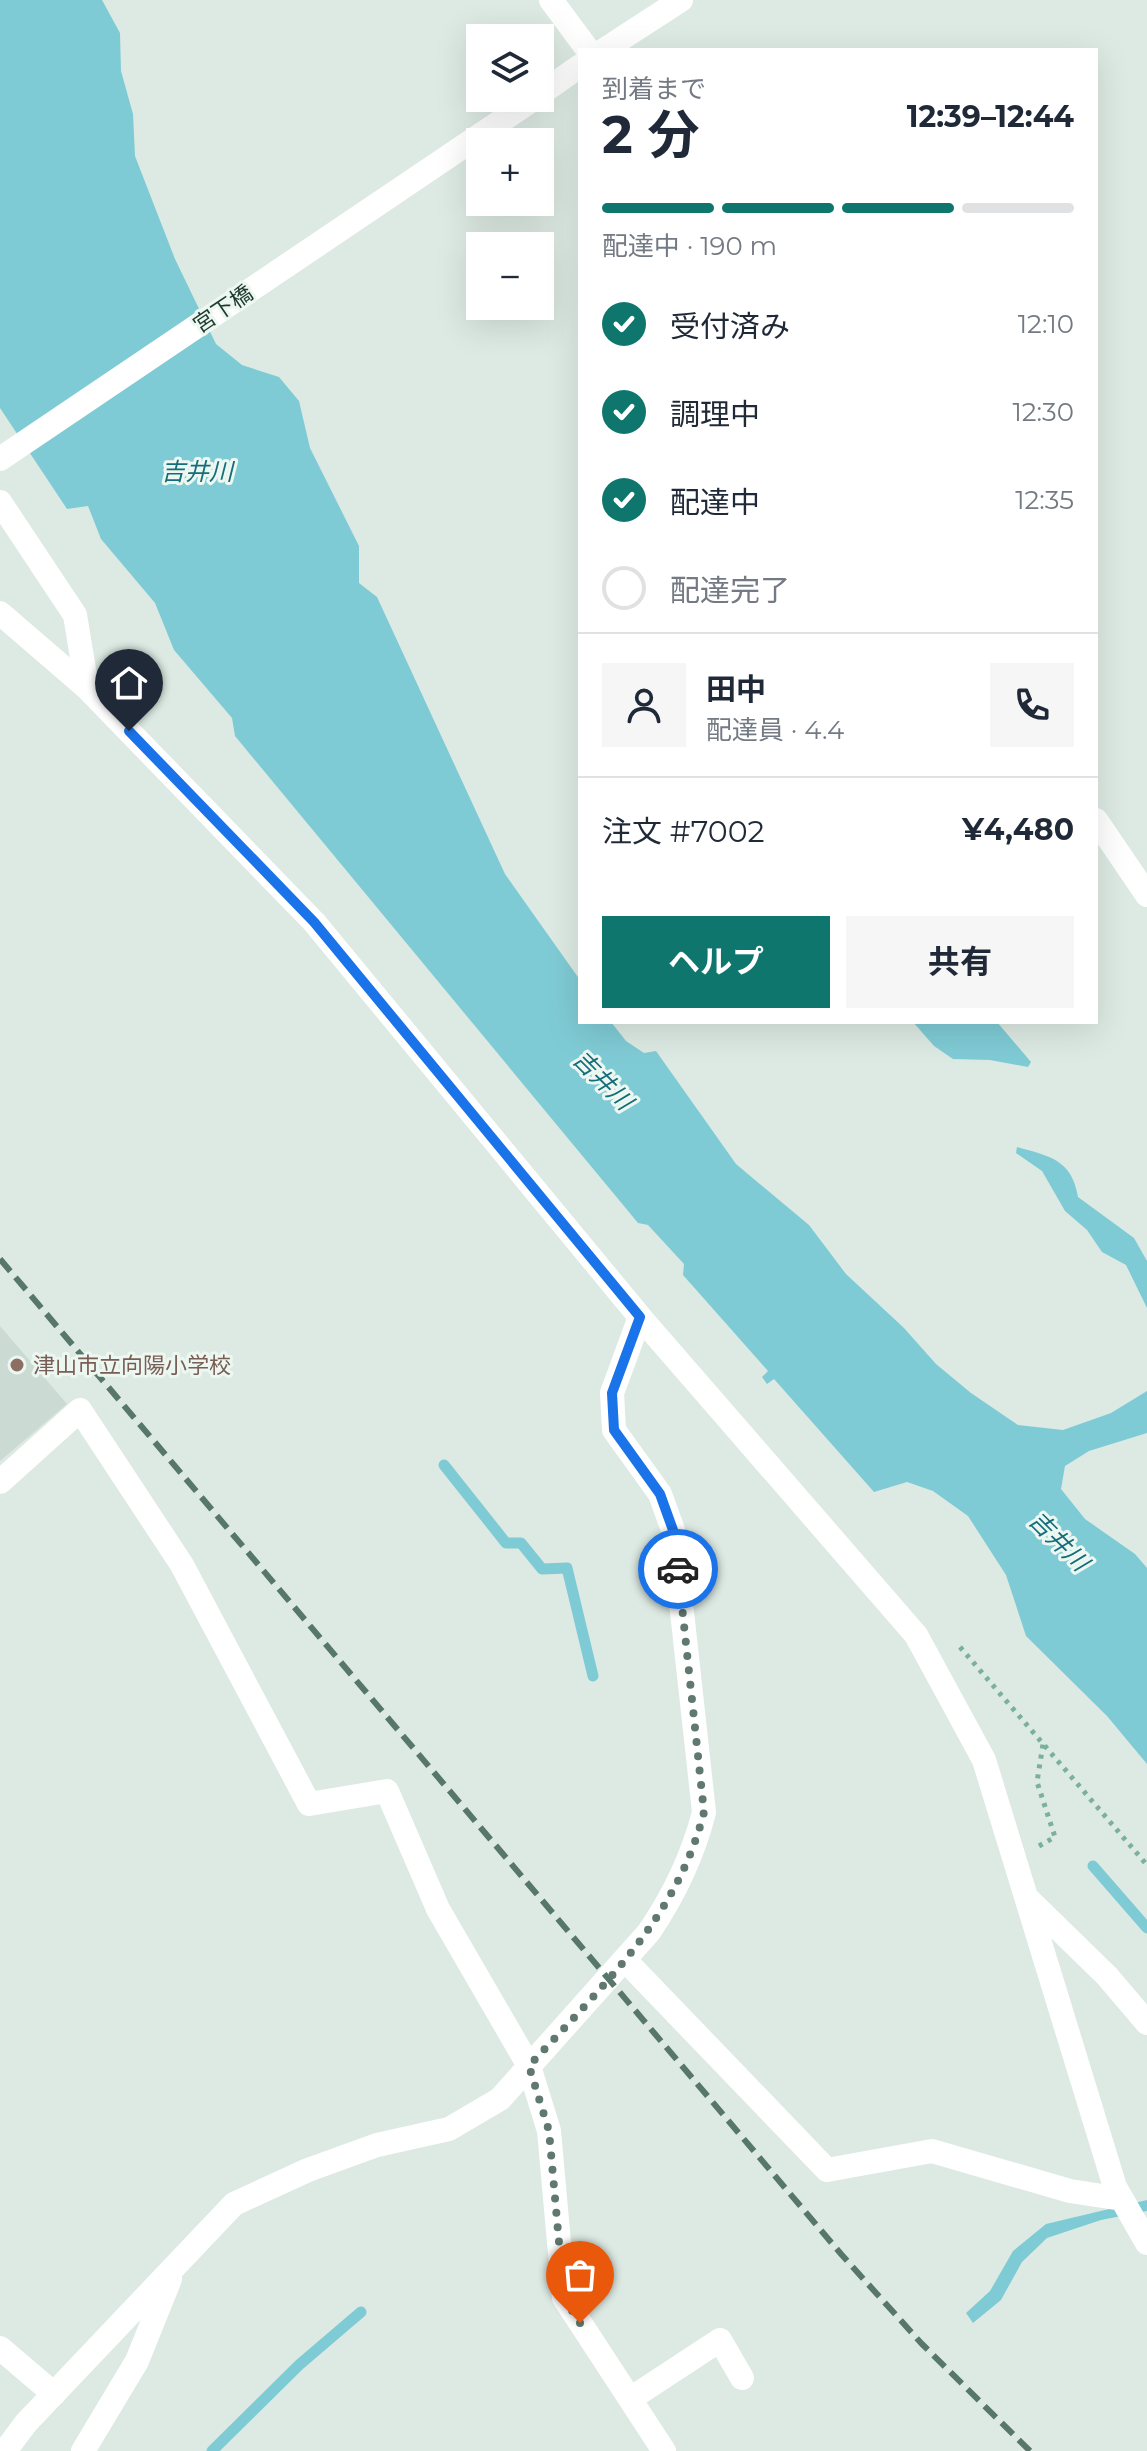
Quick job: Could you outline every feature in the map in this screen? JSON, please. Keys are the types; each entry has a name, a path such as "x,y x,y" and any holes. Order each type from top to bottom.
{"street":[{"path":"551,0 587,48"},
{"path":"607,48 681,0"},
{"path":"554,84 578,67"},
{"name":"宮下橋","path":"0,459 515,112"},
{"path":"0,502 75,615 87,688"},
{"path":"0,613 87,688 314,922 640,1317 916,1635 984,1760 1115,2187 1147,2243"},
{"path":"1098,823 1147,895"},
{"path":"5,2451 54,2394 234,2204 308,2170 377,2145 449,2129 500,2099 625,1960 669,1903 696,1842 704,1812 673,1530 660,1494 614,1430 612,1393 640,1317"},
{"path":"0,1482 80,1410 182,1565 309,1804 387,1791 438,1909 529,2066 549,2131 564,2298 664,2451"},
{"path":"1025,1896 1107,1976 1147,2023"},
{"path":"625,1960 827,2170 932,2151 1070,2191 1122,2199"},
{"path":"83,2451 137,2361 175,2266"},
{"path":"630,2399 720,2340 742,2378"},
{"path":"0,2348 54,2394"}],"path":[{"path":"1014,1861 1055,1837 1037,1782 1043,1743"}],"shaded area":[{"name":"津山市立向陽小学校","path":"0,1326 67,1404 0,1461"}],"water":[{"name":"吉井川","path":"0,0 102,0 120,33 121,71 133,114 135,156 175,259 216,344 242,365 279,377 299,401 310,448 359,546 359,583 377,597 505,874 578,977 578,1024 613,1024 626,1041 644,1053 656,1051 736,1164 809,1225 846,1274 904,1328 936,1364 1018,1425 1063,1430 1111,1413 1147,1391 1147,1433 1089,1451 1065,1466 1061,1489 1085,1519 1135,1554 1147,1568 1147,1764 1107,1716 1026,1636 1006,1575 968,1516 933,1491 907,1482 874,1492 774,1379 767,1384 762,1377 768,1371 683,1275 684,1264 648,1225 638,1223 235,736 232,718 174,650 155,603 101,539 88,506 67,509 0,408"},
{"path":"915,1024 999,1024 1031,1062 1028,1067 990,1060 953,1059 934,1046"},
{"path":"1017,1147 1040,1153 1065,1167 1078,1197 1134,1238 1147,1261 1147,1308 1126,1265 1102,1252 1087,1230 1065,1211 1042,1171 1016,1153"},
{"path":"1147,2200 1147,2211 1101,2220 1047,2238 1022,2262 1001,2300 973,2323 966,2313 990,2291 1013,2251 1046,2224"}],"waterway":[{"path":"444,1465 506,1543 521,1543 542,1569 567,1568 593,1676"},
{"path":"1093,1866 1147,1928"},
{"path":"212,2451 299,2365 361,2312"}],"railway":[{"path":"0,1259 841,2254 922,2344 1030,2451"}],"way so far":[{"path":"580,2323 564,2298 549,2131 529,2066 649,1932 669,1903 696,1842 704,1812 678,1569"}],"place":[{"name":"津山市立向陽小学校","path":"17,1365"}],"route":[{"path":"129,731 314,922 640,1317 612,1393 614,1430 660,1494 673,1530 678,1569"}]}
